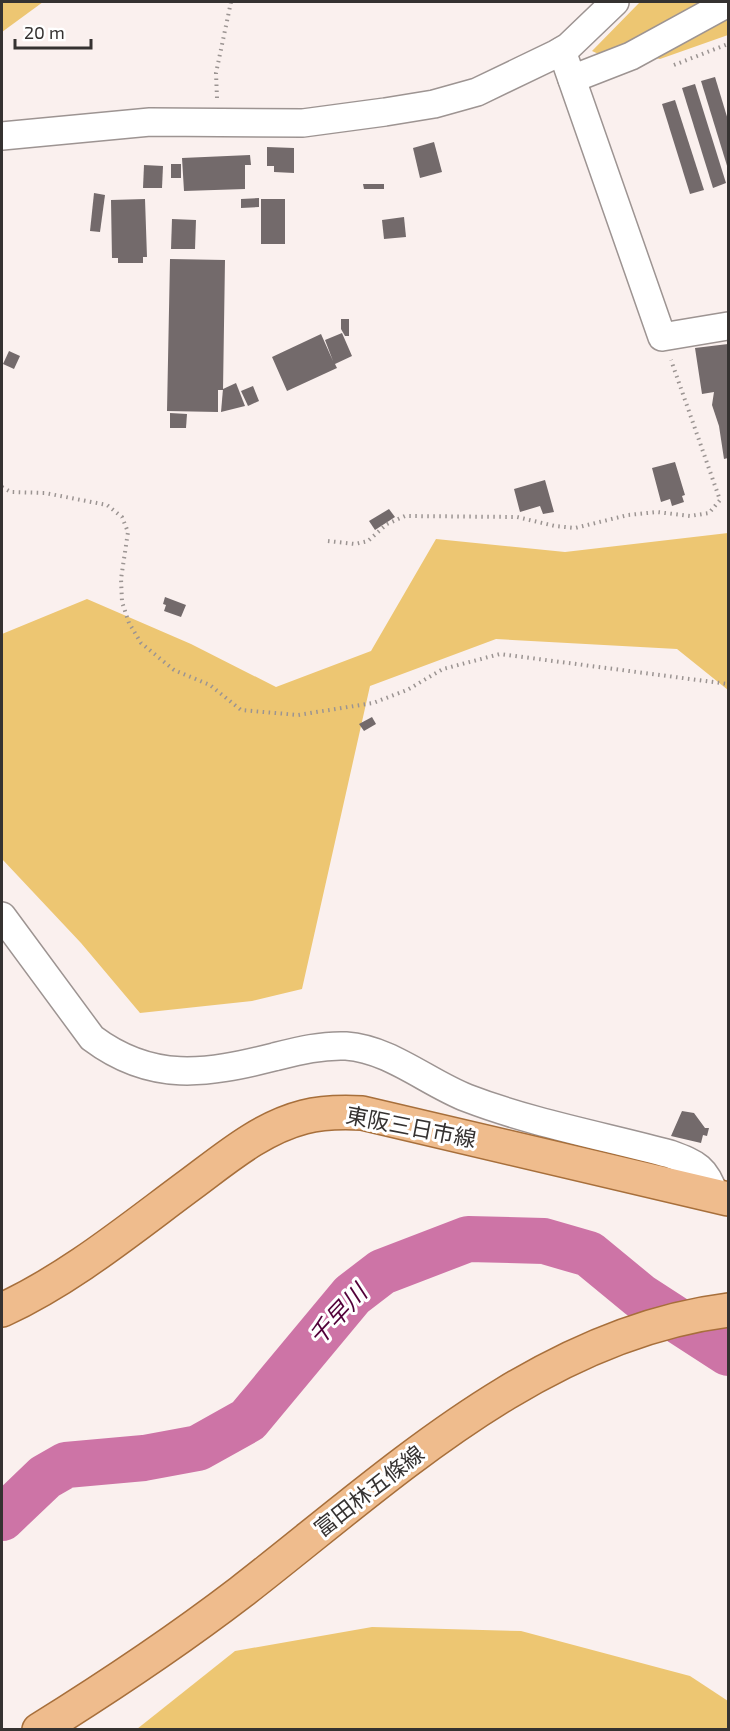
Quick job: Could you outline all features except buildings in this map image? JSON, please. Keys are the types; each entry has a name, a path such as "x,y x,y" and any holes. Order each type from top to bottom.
{"main road":[{"name":"東阪三日市線","path":"2,1310 68,1274 252,1139 296,1119 331,1112 362,1113 722,1198"},
{"name":"富田林五條線","path":"39,1730 239,1594 396,1468 502,1394 569,1359 631,1335 705,1313 729,1310"}],"street":[{"path":"2,136 150,122 303,123 434,104 477,92 562,51 615,2"},
{"path":"572,79 631,57 729,3"},
{"path":"562,51 662,337 729,326"},
{"path":"2,916 92,1038 111,1052 131,1061 173,1072 208,1071 315,1048 348,1046 396,1062 465,1097 502,1110 670,1154 693,1163 709,1175 722,1198"}],"path":[{"path":"219,123 216,73 231,2"},
{"path":"328,541 355,544 368,541 387,524 405,516 517,517 575,528 628,515 657,512 690,516 709,513 720,500 662,337"},
{"path":"2,487 11,492 45,493 107,506 122,517 128,532 121,579 122,602 129,624 141,643 174,670 210,685 241,710 298,715 373,703 407,690 443,669 500,654 729,684"}],"shaded area":[{"path":"2,2 43,2 2,32"},
{"path":"640,2 728,2 728,35 660,59 626,51 603,56 592,51"},
{"path":"728,533 728,690 677,649 496,639 370,686 302,989 252,1001 140,1013 81,943 2,859 2,634 87,599 191,644 276,687 371,651 436,539 565,552"},
{"path":"372,1627 521,1631 690,1676 728,1701 728,1729 137,1729 235,1651"}],"waterway":[{"name":"千早川","path":"2,1518 45,1477 66,1465 144,1458 198,1448 248,1420 352,1295 382,1272 468,1239 544,1241 589,1254 640,1296 728,1353"}]}
